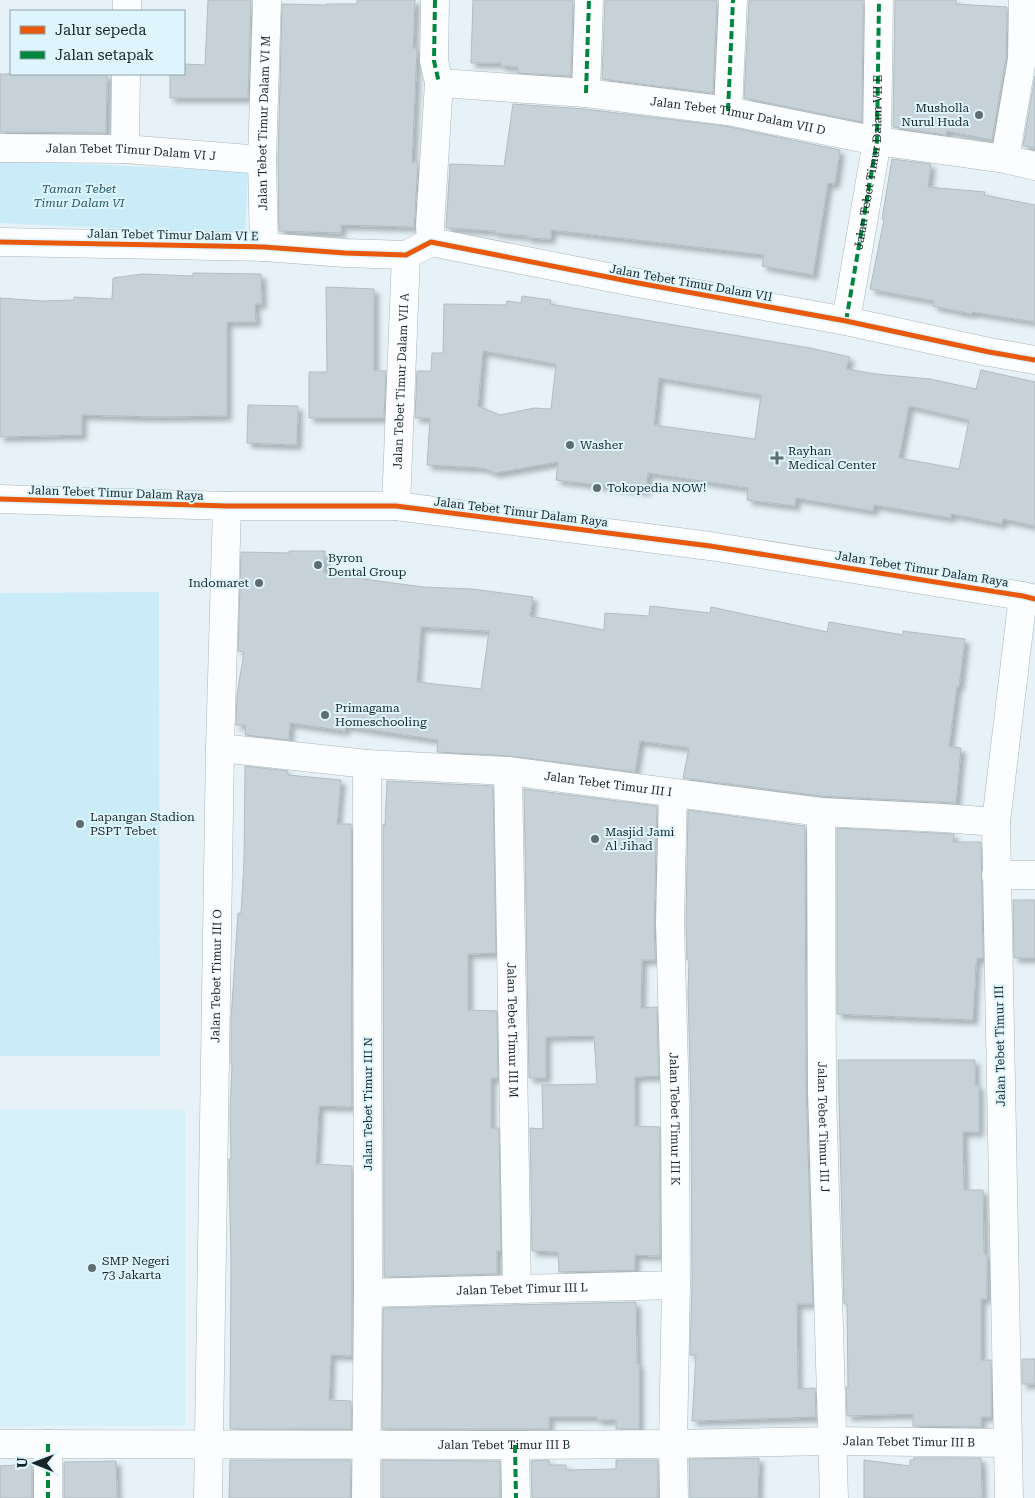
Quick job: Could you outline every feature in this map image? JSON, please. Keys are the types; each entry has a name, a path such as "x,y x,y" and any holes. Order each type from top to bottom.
{"street":[{"name":"Jalan Tebet Timur Dalam VI M","path":"264,247 262,160 267,0"},
{"path":"406,255 431,242 430,226 438,83 434,61 435,0"},
{"path":"586,93 589,0"},
{"path":"728,111 733,0"},
{"name":"Jalan Tebet Timur Dalam VII E","path":"846,321 877,141 880,0"},
{"path":"1005,159 1028,59 1023,0"},
{"path":"125,149 126,75"},
{"name":"Jalan Tebet Timur Dalam VII D","path":"438,83 586,93 728,111 877,141 1005,159 1035,166"},
{"name":"Jalan Tebet Timur Dalam VI J","path":"0,148 125,149 262,160"},
{"name":"Jalan Tebet Timur Dalam VI E","path":"0,242 264,247 406,255"},
{"name":"Jalan Tebet Timur Dalam VII","path":"431,242 638,284 846,321 1035,360"},
{"name":"Jalan Tebet Timur Dalam VII A","path":"396,506 406,255"},
{"name":"Jalan Tebet Timur Dalam Raya","path":"0,499 227,506 396,506 710,546 1029,597"},
{"name":"Jalan Tebet Timur III O","path":"208,1498 220,748 227,506"},
{"name":"Jalan Tebet Timur III","path":"1009,1498 996,822 1029,597"},
{"name":"Jalan Tebet Timur III I","path":"220,748 367,764 508,771 822,812 996,822"},
{"name":"Jalan Tebet Timur III N","path":"366,1498 368,1293 367,764"},
{"name":"Jalan Tebet Timur III M","path":"508,771 517,1289"},
{"name":"Jalan Tebet Timur III K","path":"673,793 670,922 676,1103 674,1498"},
{"name":"Jalan Tebet Timur III J","path":"822,812 822,1091 834,1498"},
{"path":"996,875 1035,875"},
{"name":"Jalan Tebet Timur III L","path":"368,1293 676,1286"},
{"name":"Jalan Tebet Timur III B","path":"0,1444 673,1444 833,1441 1007,1443"},
{"path":"48,1444 48,1498"},
{"path":"515,1444 516,1498"}],"shaded area":[{"name":"SMP Negeri 73 Jakarta","path":"0,1109 185,1110 185,1426 0,1426"}],"green space":[{"name":"Taman Tebet Timur Dalam VI","path":"0,160 248,172 245,235 0,223"},
{"name":"Lapangan Stadion PSPT Tebet","path":"159,592 160,1056 0,1056 0,593"}],"building":[{"path":"208,0 251,0 248,98 170,98 170,75 185,75 185,64 205,65"},
{"path":"357,0 415,0 413,48 417,48 412,162 418,162 414,227 341,225 341,233 279,231 278,160 282,4 357,4"},
{"path":"473,0 573,0 571,76 517,73 518,67 501,66 501,63 471,63"},
{"path":"605,0 717,0 713,93 602,79"},
{"path":"749,0 863,0 862,122 744,98"},
{"path":"895,0 956,0 956,4 1007,7 1006,58 992,140 947,131 946,135 893,127"},
{"path":"0,74 107,75 106,133 0,132"},
{"path":"1035,76 1035,148 1023,146"},
{"path":"513,104 584,109 725,126 840,150 835,184 828,183 813,275 762,266 764,255 551,230 551,239 528,238 528,236 495,233 495,231 446,228 450,164 504,166"},
{"path":"892,159 931,164 928,187 985,192 984,195 1035,205 1035,322 972,312 972,314 933,306 934,301 870,289 884,220 882,219"},
{"path":"193,273 261,274 262,304 255,304 256,322 227,322 227,416 82,415 82,435 0,437 0,298 43,301 74,300 74,297 112,299 113,278 142,274 193,276"},
{"path":"326,287 374,289 374,371 386,371 384,418 309,418 309,372 327,372"},
{"path":"522,296 551,300 550,304 810,348 850,357 846,369 876,374 930,379 976,389 981,370 1035,382 1035,526 1003,519 1002,524 951,514 951,518 874,505 873,511 796,498 795,506 747,500 748,488 648,473 646,491 556,480 558,462 495,473 483,468 427,465 430,418 415,418 417,371 431,371 432,353 443,353 444,304 506,305 507,301 521,303","holes":["483,351 556,364 551,409 534,408 500,415 478,406","659,378 761,395 755,439 654,425","909,406 969,420 959,469 899,458"]},
{"path":"248,405 298,406 297,445 247,443"},
{"path":"289,551 325,551 324,573 364,575 364,579 423,587 472,589 533,597 530,616 604,630 605,613 649,616 650,606 710,613 711,607 827,632 829,622 903,635 903,631 965,639 949,747 961,748 956,803 822,796 683,778 689,748 640,741 635,772 510,756 437,752 438,740 346,726 345,731 290,723 289,740 245,735 246,725 236,725 237,695 244,652 238,651 241,552 289,553","holes":["421,627 489,631 481,689 417,682"]},
{"path":"245,766 288,771 288,775 341,780 337,824 351,824 352,1107 319,1106 316,1164 352,1166 352,1356 331,1355 329,1400 351,1401 351,1429 230,1429 231,1260 229,1159 231,1159 231,1020 238,913 241,913 244,862"},
{"path":"387,781 493,786 496,953 468,954 468,1010 497,1011 498,1078 491,1078 491,1128 499,1128 501,1251 497,1251 497,1274 384,1277 383,824 385,825"},
{"path":"524,789 657,806 655,960 642,960 641,1008 657,1007 659,1076 635,1077 635,1126 660,1127 660,1256 635,1255 635,1270 559,1272 558,1252 532,1251 530,1128 543,1129 542,1085 597,1084 594,1036 546,1037 546,1078 529,1078"},
{"path":"688,810 805,826 806,1091 813,1304 797,1304 798,1389 815,1388 816,1417 692,1421 696,1355 690,1355 692,1285 691,1103 689,960 687,960 686,922"},
{"path":"837,828 954,834 953,842 981,842 983,958 977,958 976,963 973,1020 837,1014"},
{"path":"1013,900 1035,900 1035,958 1014,958"},
{"path":"838,1060 975,1060 975,1085 979,1085 979,1132 963,1132 964,1190 983,1190 984,1254 987,1254 987,1299 981,1299 981,1360 991,1360 991,1417 981,1417 981,1427 913,1426 913,1414 847,1416 847,1304 844,1304"},
{"path":"636,1302 637,1364 639,1364 639,1429 616,1429 616,1420 597,1420 597,1417 549,1417 549,1429 382,1429 383,1308"},
{"path":"1022,1359 1035,1359 1035,1384 1022,1384"},
{"path":"759,1458 758,1498 690,1498 689,1459"},
{"path":"913,1458 981,1458 982,1498 864,1498 864,1460 910,1466 910,1460 914,1460"},
{"path":"230,1460 351,1460 350,1498 229,1498"},
{"path":"382,1460 500,1461 500,1498 382,1498"},
{"path":"549,1460 549,1465 566,1465 566,1470 616,1469 616,1460 658,1460 658,1498 532,1498 531,1461"},
{"path":"116,1461 117,1498 64,1498 64,1462"},
{"path":"32,1464 32,1498 0,1498 0,1466"}],"marked path":[{"path":"435,0 434,61 439,83"},
{"path":"586,93 589,0"},
{"path":"728,111 733,0"},
{"path":"846,321 877,141 879,0"},
{"path":"48,1444 48,1498"},
{"path":"515,1445 516,1498"}],"cycle path":[{"path":"0,242 264,247 406,255 431,242 638,283 846,321 1035,360"},
{"path":"0,499 227,506 396,506 710,546 1035,599"}],"place":[{"name":"Musholla Nurul Huda","path":"979,115"},
{"name":"Washer","path":"570,445"},
{"name":"Rayhan Medical Center","path":"777,458"},
{"name":"Tokopedia NOW!","path":"597,488"},
{"name":"Byron Dental Group","path":"318,565"},
{"name":"Indomaret","path":"259,583"},
{"name":"Primagama Homeschooling","path":"325,715"},
{"name":"Lapangan Stadion PSPT Tebet","path":"80,824"},
{"name":"Masjid Jami Al Jihad","path":"595,839"},
{"name":"SMP Negeri 73 Jakarta","path":"92,1268"}]}
